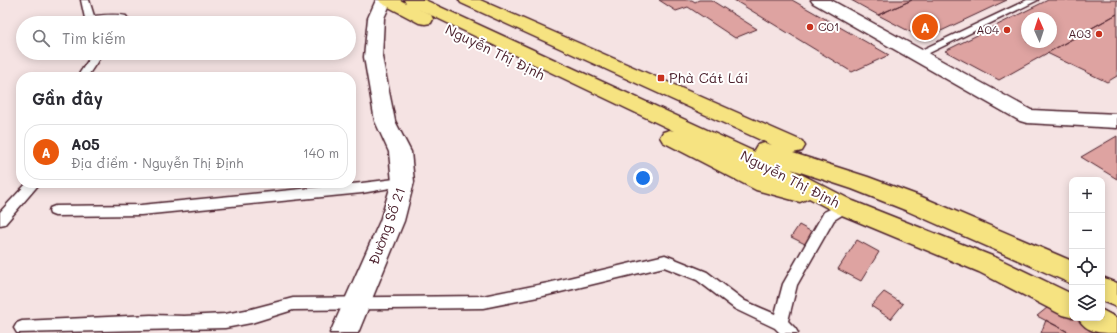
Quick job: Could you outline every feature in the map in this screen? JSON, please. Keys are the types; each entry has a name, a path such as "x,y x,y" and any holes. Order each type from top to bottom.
{"main road":[{"name":"Nguyễn Thị Định","path":"385,0 764,184 845,207"},
{"name":"Nguyễn Thị Định","path":"412,0 777,171 845,207"},
{"name":"Nguyễn Thị Định","path":"441,0 790,161 859,183"},
{"name":"Nguyễn Thị Định","path":"467,0 796,147 859,183"},
{"path":"1069,272 993,237 859,183 845,207 988,265 1069,306"},
{"path":"1105,290 1117,296"},
{"path":"1097,321 1117,332"}],"street":[{"name":"Đường Số 21","path":"348,330 357,303 392,221 403,182 400,152 385,121 373,57 376,18 385,0"},
{"path":"818,0 1027,116 1117,121"}],"lane":[{"path":"85,0 90,16"},
{"path":"918,55 1034,0"},
{"path":"85,72 93,60"},
{"path":"55,211 141,210 362,188 403,182"},
{"path":"0,220 29,188"},
{"path":"22,328 151,322 184,323 225,321 251,316 293,304 483,302 548,289 665,261 702,276 740,305 785,328 790,284 829,216 845,207"}],"building":[{"path":"659,0 692,0 695,2 699,0 711,0 757,29 735,38 688,7 676,11"},
{"name":"C01","path":"734,0 792,0 889,55 852,72"},
{"path":"851,0 912,0 878,15"},
{"path":"912,0 1007,0 924,39 878,15"},
{"name":"A04","path":"1048,0 1117,0 1117,14 1057,48 1057,12 1024,12"},
{"name":"A04","path":"1021,13 1021,48 1056,48 999,80 945,51"},
{"name":"A03","path":"1117,14 1117,76 1107,82 1047,53"},
{"path":"1117,136 1117,179 1081,157"},
{"path":"799,225 814,233 805,244 791,237"},
{"path":"857,240 879,252 861,281 838,269"},
{"path":"1068,291 1069,321 1105,321 1105,311 1117,317 1117,333 1070,333 1037,316"},
{"path":"884,292 903,304 891,319 871,306"},
{"path":"1046,320 1070,333 1041,333"}],"place":[{"name":"C01","path":"810,27"},
{"name":"A05","path":"925,27"},
{"name":"A04","path":"1007,30"},
{"name":"A03","path":"1099,34"},
{"name":"Phà Cát Lái","path":"661,78"}]}
